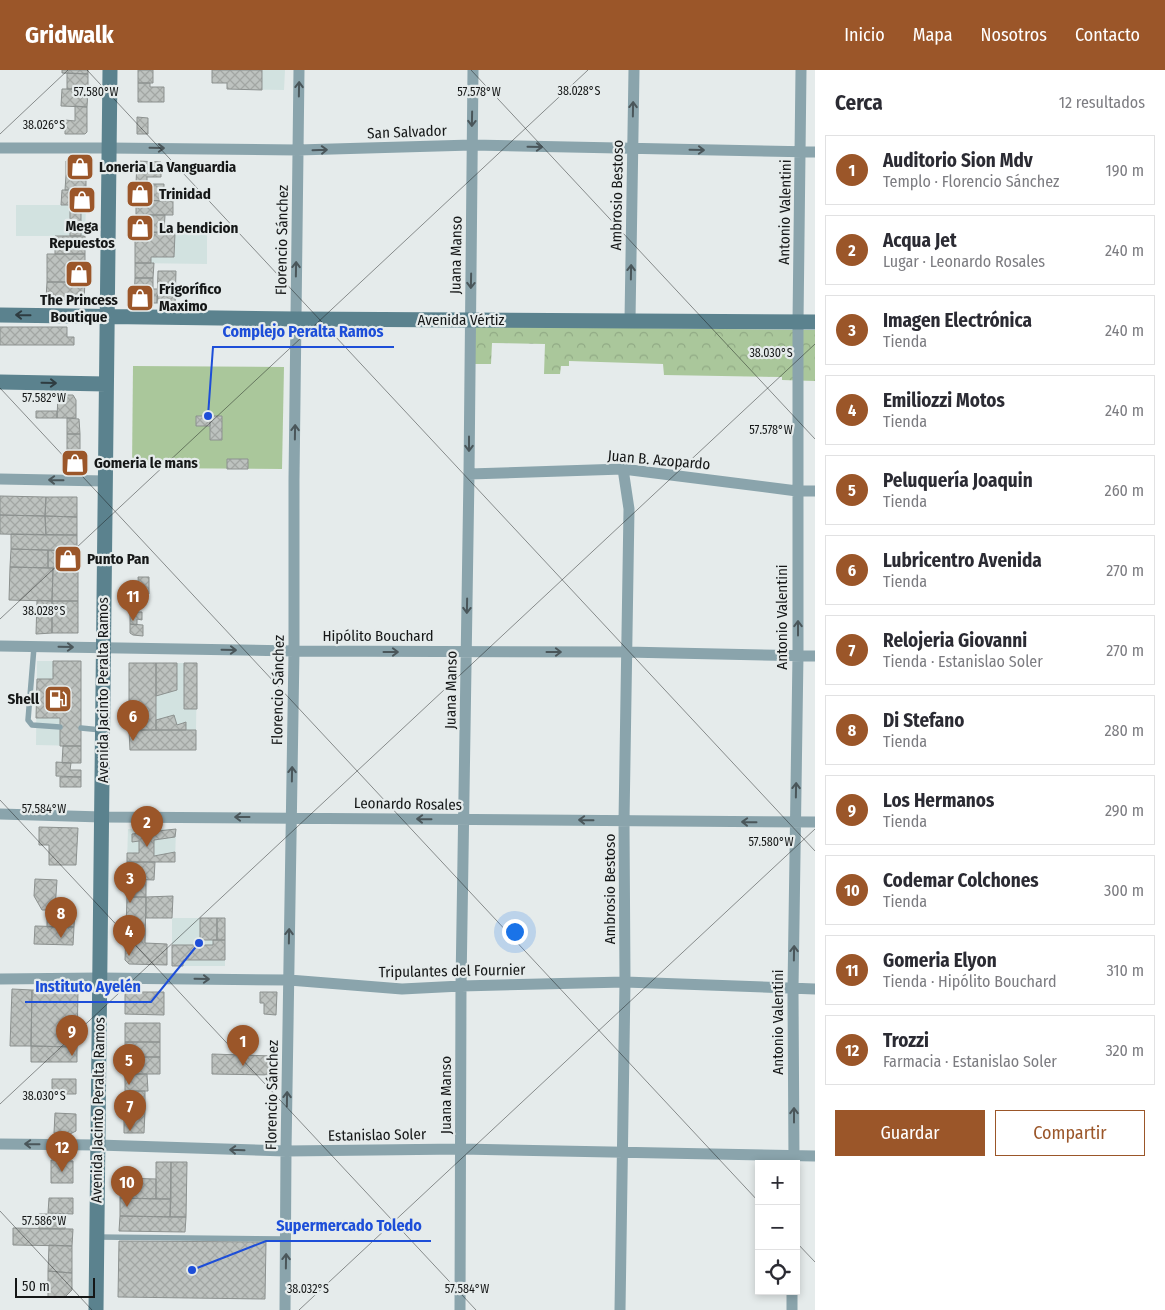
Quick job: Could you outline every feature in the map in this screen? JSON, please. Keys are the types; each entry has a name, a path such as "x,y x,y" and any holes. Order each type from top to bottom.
{"main road":[{"name":"Avenida Jacinto Peralta Ramos","path":"96,1310 110,70"},
{"name":"Avenida Vértiz","path":"0,315 815,322"},
{"path":"0,382 106,384"}],"street":[{"name":"Florencio Sánchez","path":"285,1310 294,651 299,70"},
{"name":"Juana Manso","path":"460,1310 461,986 465,819 473,70"},
{"name":"Ambrosio Bestoso","path":"630,320 634,70"},
{"name":"Antonio Valentini","path":"794,1160 793,989 798,655 797,491 801,70"},
{"name":"San Salvador","path":"0,148 298,150 472,146 815,152"},
{"name":"Ambrosio Bestoso","path":"620,1310 629,509 623,469"},
{"name":"Juan B. Azopardo","path":"469,474 623,469 797,491 815,491"},
{"path":"0,479 105,481"},
{"name":"Hipólito Bouchard","path":"0,646 294,651 626,652 815,656"},
{"name":"Leonardo Rosales","path":"0,814 102,817 815,822"},
{"name":"Tripulantes del Fournier","path":"0,979 289,980 402,989 625,982 815,989"},
{"name":"Estanislao Soler","path":"0,1144 286,1151 461,1149 621,1152 794,1160 815,1156"},
{"path":"792,1295 792,1310"}],"lane":[{"path":"34,647 28,720 32,725 60,727"},
{"path":"81,728 102,730"},
{"path":"97,1237 286,1239"}],"shaded area":[{"path":"212,70 285,70 284,90 227,89 227,83 212,83"},
{"path":"16,205 86,205 85,236 16,236"},
{"path":"135,232 207,233 207,264 135,263"},
{"name":"Shell","path":"37,661 81,661 81,746 36,745"},
{"path":"129,663 197,663 196,730 129,730"},
{"path":"128,829 176,829 175,862 127,862"},
{"path":"172,918 225,918 225,966 172,966"}],"green space":[{"path":"475,326 815,330 815,381 782,380 782,377 664,375 663,364 569,361 569,366 561,366 560,374 544,374 545,344 492,343 491,364 475,364"},
{"path":"133,366 284,367 282,469 132,468"}],"building":[{"path":"62,70 88,70 88,74 62,73"},
{"path":"138,70 153,70 153,83 138,83"},
{"path":"212,70 262,70 262,90 227,89 227,83 212,83"},
{"path":"67,73 88,74 88,89 67,89"},
{"path":"138,83 150,83 150,87 164,87 164,102 138,102"},
{"path":"62,89 88,89 87,107 61,106"},
{"path":"75,106 87,107 87,132 85,134 65,134 65,120 75,121"},
{"path":"137,117 148,118 148,134 137,134"},
{"path":"66,161 80,161 86,166 86,176 66,175"},
{"path":"137,161 161,162 161,177 147,177 147,184 136,184"},
{"path":"66,175 86,176 86,190 65,190"},
{"path":"136,184 164,184 164,201 136,200"},
{"path":"62,190 86,190 86,205 61,205"},
{"path":"136,200 173,201 173,215 136,215"},
{"path":"70,205 81,205 81,236 70,236"},
{"path":"136,215 165,215 164,232 135,232"},
{"path":"135,232 175,233 174,257 151,257 151,263 135,263"},
{"path":"55,236 85,236 85,254 55,254"},
{"path":"47,254 85,254 85,282 47,282"},
{"path":"135,263 154,263 153,278 135,278"},
{"path":"158,271 176,271 175,304 157,303"},
{"path":"135,278 153,278 153,289 158,289 157,303 134,303"},
{"path":"47,282 85,282 84,300 46,299"},
{"path":"0,327 67,327 67,337 74,337 74,345 0,345"},
{"path":"58,395 73,395 76,400 76,418 57,418"},
{"path":"36,411 57,411 57,418 36,418"},
{"path":"196,416 210,416 210,426 196,426"},
{"path":"210,416 222,416 222,440 210,440"},
{"path":"67,418 79,419 80,434 67,434"},
{"path":"67,434 80,434 80,450 67,450"},
{"path":"67,450 80,450 80,464 77,467 67,467"},
{"path":"227,459 248,459 248,469 227,469"},
{"path":"0,496 46,497 45,516 0,515"},
{"path":"46,497 77,497 77,517 45,516"},
{"path":"0,515 45,516 46,535 0,534"},
{"path":"45,516 77,517 77,535 46,535"},
{"path":"11,534 77,535 77,551 11,549"},
{"path":"11,549 48,550 48,568 10,567"},
{"path":"48,550 77,551 78,569 48,568"},
{"path":"10,567 53,568 52,601 9,600"},
{"path":"53,568 78,569 78,601 52,601"},
{"path":"138,577 149,577 149,594 139,594"},
{"path":"130,581 138,581 139,594 130,594"},
{"path":"37,600 52,601 52,633 36,634"},
{"path":"52,601 78,601 78,633 52,633"},
{"path":"130,612 142,612 142,620 137,619 137,625 130,624"},
{"path":"130,624 143,625 143,636 130,633"},
{"name":"Shell","path":"53,661 81,661 81,746 60,746 60,718 36,718 37,679 53,679"},
{"path":"129,663 156,663 156,730 129,730"},
{"path":"156,663 177,663 177,690 156,696"},
{"path":"184,663 197,663 197,709 184,709"},
{"path":"174,715 177,725 186,722 186,730 156,730 156,720"},
{"path":"129,730 196,730 196,750 130,750"},
{"path":"63,746 81,746 81,763 62,763"},
{"path":"56,762 71,763 70,770 81,770 81,777 56,776"},
{"path":"60,777 81,777 81,787 60,787"},
{"path":"39,827 78,828 76,865 49,865 49,845 39,845"},
{"path":"176,829 175,837 154,840 154,856 175,852 175,862 127,862 127,853 139,853 139,841 132,842 132,834"},
{"path":"127,862 155,862 154,880 127,879"},
{"path":"35,879 57,880 55,910 42,910 34,896"},
{"path":"127,879 146,879 146,897 127,897"},
{"path":"173,896 172,918 146,918 146,897"},
{"path":"127,897 146,897 145,943 167,944 167,965 129,964 125,960"},
{"path":"47,910 75,911 74,927 47,927"},
{"path":"200,918 217,918 217,940 200,940"},
{"path":"217,918 225,918 225,940 217,940"},
{"path":"35,926 74,927 73,945 34,944"},
{"path":"213,940 225,940 225,960 183,960 183,966 172,966 172,945 213,945"},
{"path":"12,989 32,990 31,1046 10,1046"},
{"path":"32,990 78,990 77,1047 31,1046"},
{"path":"125,992 164,992 164,1015 125,1014"},
{"path":"260,992 277,992 276,1015 264,1014 264,1003 260,1003"},
{"path":"125,1023 160,1023 160,1042 125,1042"},
{"path":"125,1042 160,1042 160,1057 125,1057"},
{"path":"31,1046 77,1047 77,1062 31,1062"},
{"path":"212,1054 272,1056 271,1075 212,1074"},
{"path":"125,1057 160,1057 160,1074 125,1074"},
{"path":"125,1074 147,1074 148,1091 125,1091"},
{"path":"52,1079 76,1079 76,1094 52,1094"},
{"path":"125,1091 145,1091 145,1111 124,1110"},
{"path":"124,1110 145,1111 144,1133 124,1133"},
{"path":"55,1113 76,1114 76,1131 70,1134 54,1133"},
{"path":"51,1160 73,1161 73,1183 51,1183"},
{"path":"156,1162 171,1162 171,1199 156,1199"},
{"path":"171,1162 187,1162 186,1217 170,1217"},
{"path":"121,1178 156,1179 156,1199 120,1198"},
{"path":"49,1198 73,1198 73,1214 48,1213"},
{"path":"120,1198 171,1199 170,1217 120,1216"},
{"path":"39,1214 65,1214 65,1229 39,1229"},
{"path":"120,1216 186,1217 185,1232 119,1231"},
{"path":"13,1228 73,1229 72,1246 13,1245"},
{"path":"119,1241 266,1242 265,1299 118,1297"},
{"path":"49,1245 72,1246 72,1273 48,1271"},
{"path":"48,1271 72,1273 72,1290 65,1297 48,1297"}],"place":[{"name":"Loneria La Vanguardia","path":"80,167"},
{"name":"Trinidad","path":"140,194"},
{"name":"Mega Repuestos","path":"82,200"},
{"name":"La bendicion","path":"140,228"},
{"name":"The Princess Boutique","path":"79,274"},
{"name":"Frigorífico Maximo","path":"140,298"},
{"name":"Complejo Peralta Ramos","path":"208,416"},
{"name":"Gomeria le mans","path":"75,463"},
{"name":"Punto Pan","path":"68,559"},
{"name":"Gomeria Elyon","path":"133,621"},
{"name":"Shell","path":"58,699"},
{"name":"Lubricentro Avenida","path":"133,741"},
{"name":"Acqua Jet","path":"147,847"},
{"name":"Imagen Electrónica","path":"130,903"},
{"name":"Di Stefano","path":"61,938"},
{"name":"Instituto Ayelén","path":"199,943"},
{"name":"Emiliozzi Motos","path":"129,956"},
{"name":"Los Hermanos","path":"72,1056"},
{"name":"Auditorio Sion Mdv","path":"243,1066"},
{"name":"Peluquería Joaquin","path":"129,1085"},
{"name":"Relojeria Giovanni","path":"130,1131"},
{"name":"Trozzi","path":"62,1172"},
{"name":"Codemar Colchones","path":"127,1207"},
{"name":"Supermercado Toledo","path":"192,1270"}]}
